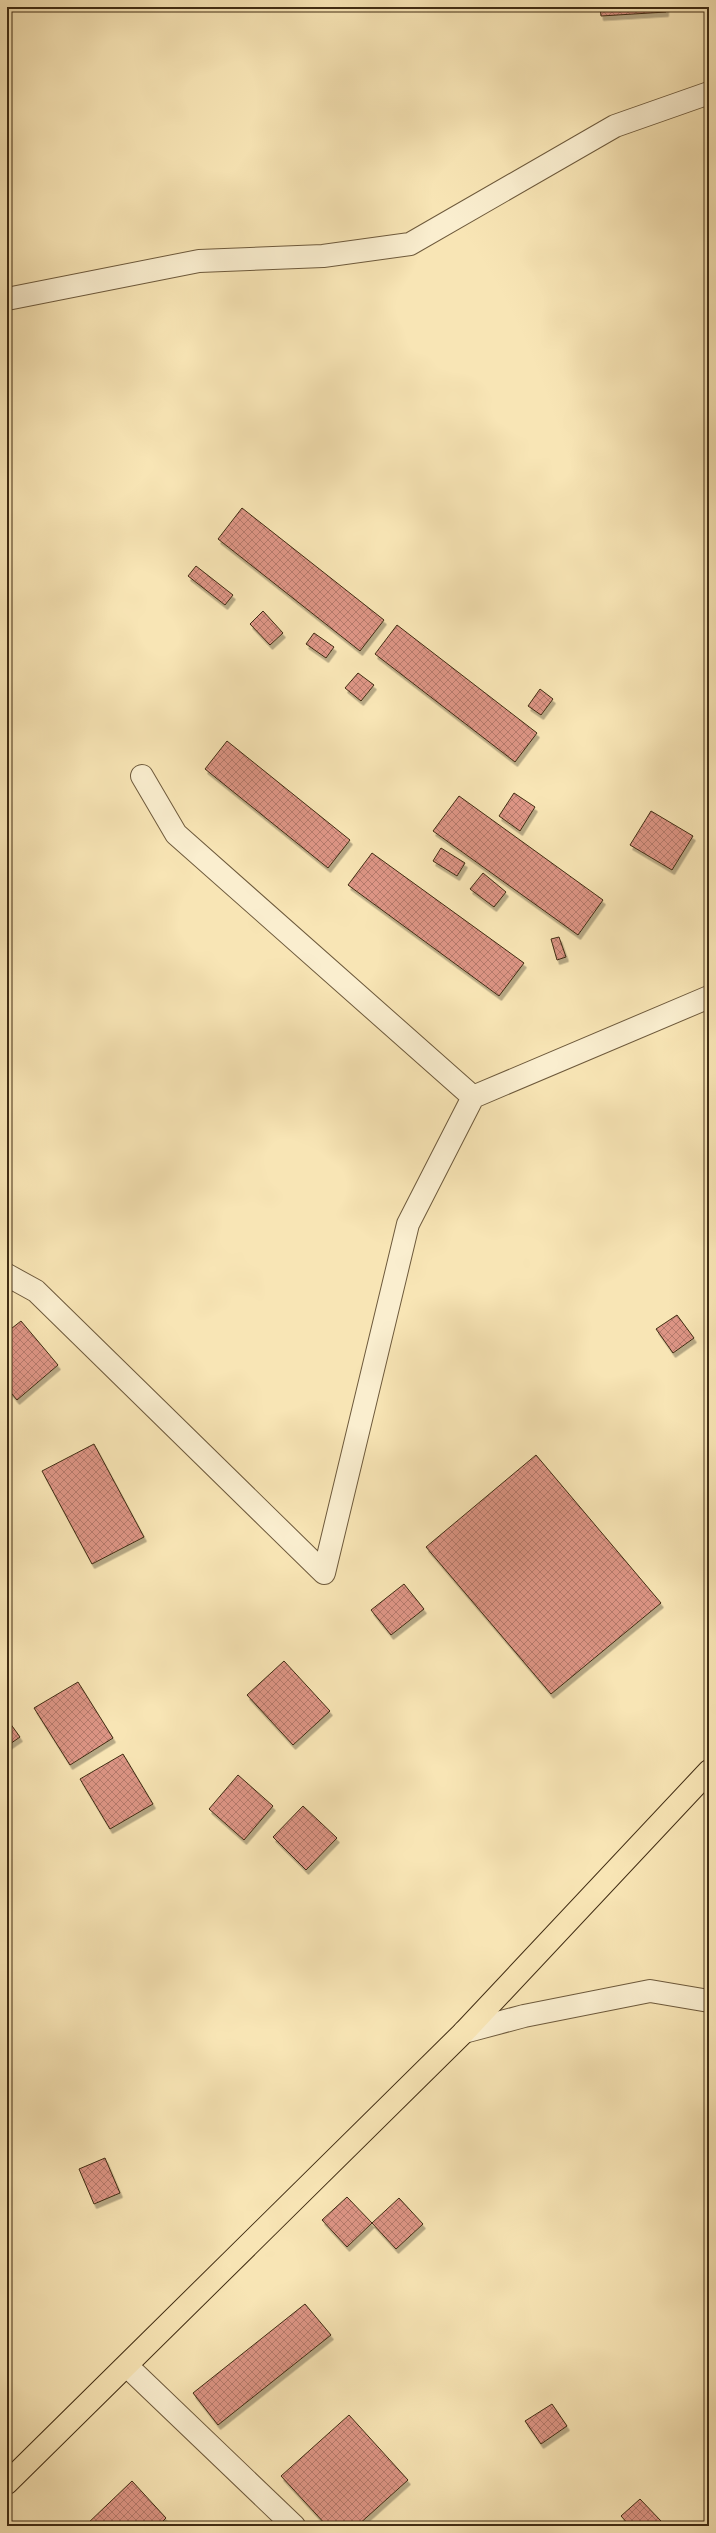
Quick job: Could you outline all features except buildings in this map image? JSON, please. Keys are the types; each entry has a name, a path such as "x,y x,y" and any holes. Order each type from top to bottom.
{"main road":[{"path":"7,2483 464,2032 709,1771"}],"street":[{"path":"7,299 199,262 323,256 410,244 615,126 709,93"},
{"path":"142,776 176,834 473,1097"},
{"path":"7,1275 36,1291 324,1573 408,1224 473,1097 709,997"},
{"path":"464,2032 524,2016 650,1991 709,2000"},
{"path":"126,2366 294,2526"}]}
